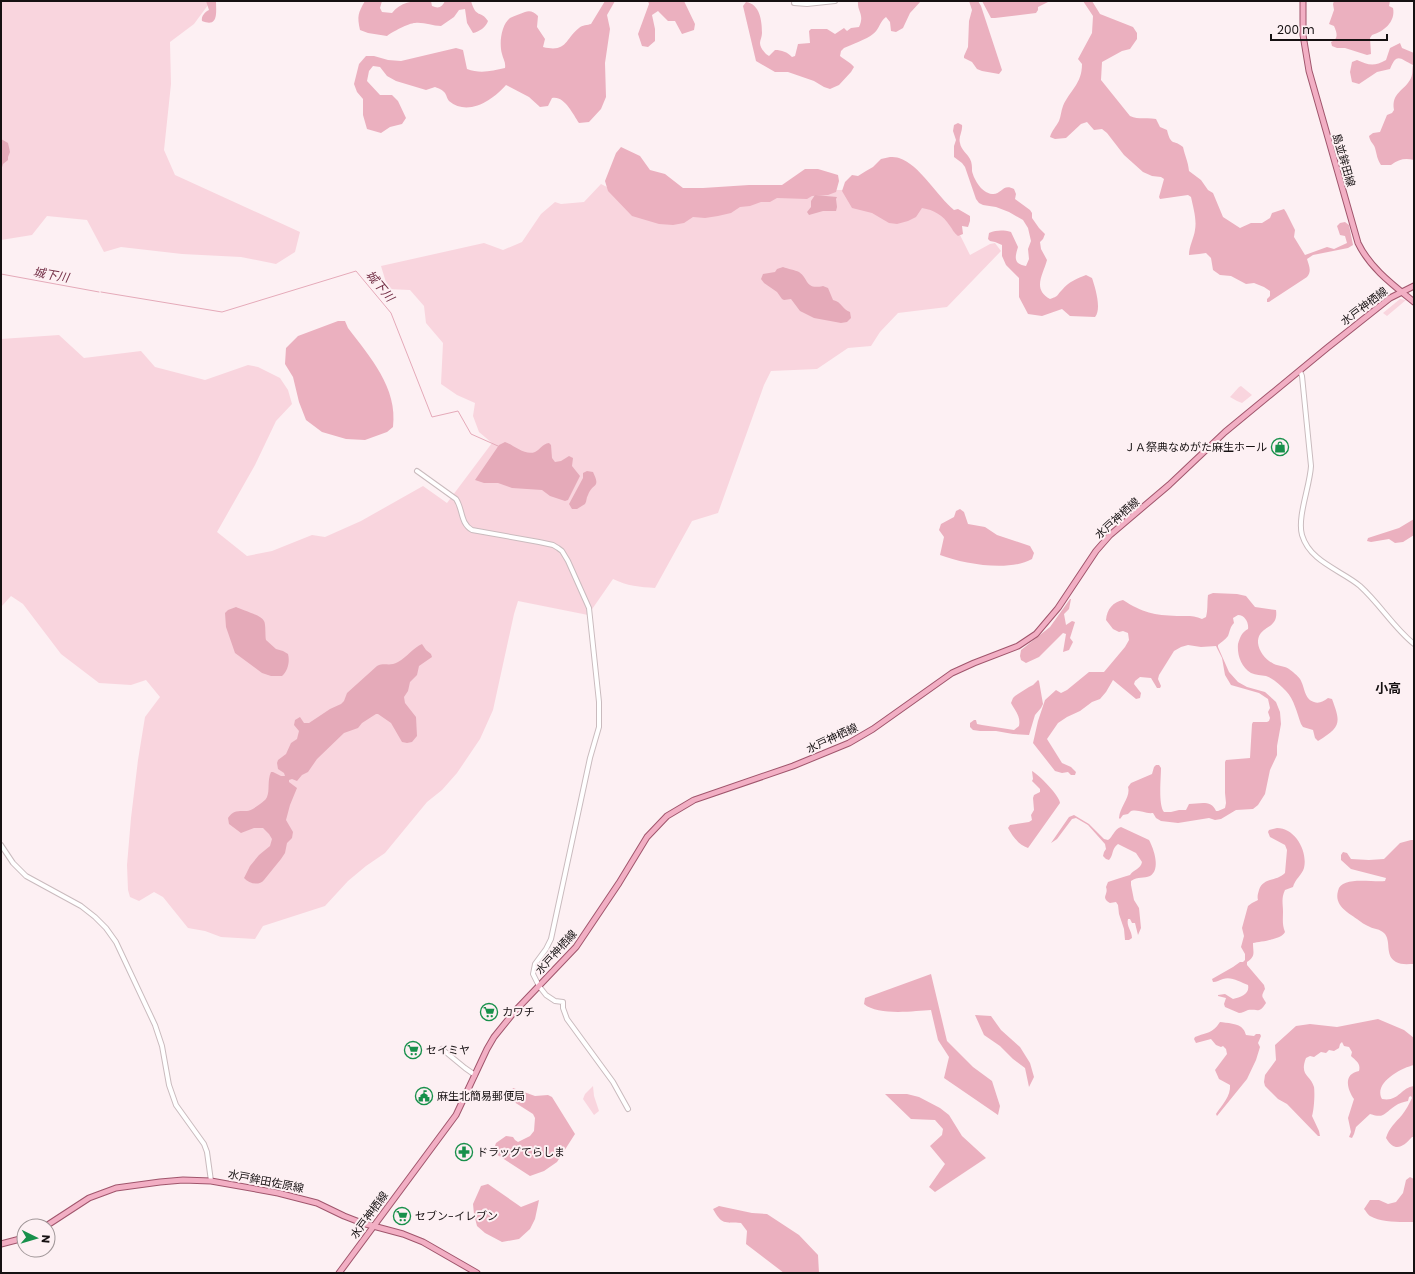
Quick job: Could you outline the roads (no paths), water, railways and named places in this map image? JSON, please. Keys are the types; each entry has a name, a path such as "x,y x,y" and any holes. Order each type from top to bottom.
{"main road":[{"name":"島並鉾田線","path":"1303,1 1303,35 1309,71 1356,237 1361,250 1373,265 1401,292 1414,302"},
{"name":"水戸神栖線","path":"338,1273 456,1115 494,1037 503,1025 576,947 619,884 647,837 667,816 694,800 794,766 849,743 873,729 952,673 1011,649 1031,638 1048,621 1096,551 1110,534 1168,485 1225,432 1368,314 1390,298 1414,286"},
{"name":"水戸鉾田佐原線","path":"56,1219 89,1198 99,1193 116,1188 175,1181 211,1181 306,1199 352,1220 373,1227 404,1234 423,1242 477,1273"},
{"path":"1,1244 16,1240"}],"street":[{"path":"794,3 807,4 835,1"},
{"path":"1300,371 1302,376 1311,466 1302,518 1301,530 1304,540 1321,561 1361,587 1398,630 1414,644"},
{"path":"417,471 456,498 459,502 465,523 472,530 553,545 562,551 571,567 589,608 600,716 599,727 588,766 551,939 534,967 534,974 543,993 555,1001 563,1002 563,1008 567,1019 613,1082 628,1110"},
{"path":"1,845 13,863 26,876 81,906 95,916 116,942 155,1025 162,1046 169,1085 176,1105 204,1144 207,1152 211,1181"},
{"path":"442,1049 475,1075"}],"waterway":[{"name":"城下川","path":"101,292 222,312 356,271 391,313 432,417 458,411 471,434 498,446"},
{"name":"城下川","path":"1,274 99,292"}],"place":[{"name":"ＪＡ祭典なめがた麻生ホール","path":"1280,447"},
{"name":"カワチ","path":"489,1012"},
{"name":"セイミヤ","path":"413,1050"},
{"name":"麻生北簡易郵便局","path":"424,1096"},
{"name":"ドラッグてらしま","path":"464,1152"},
{"name":"セブン-イレブン","path":"402,1216"}],"district":[{"name":"小高","path":"1388,688"}]}
